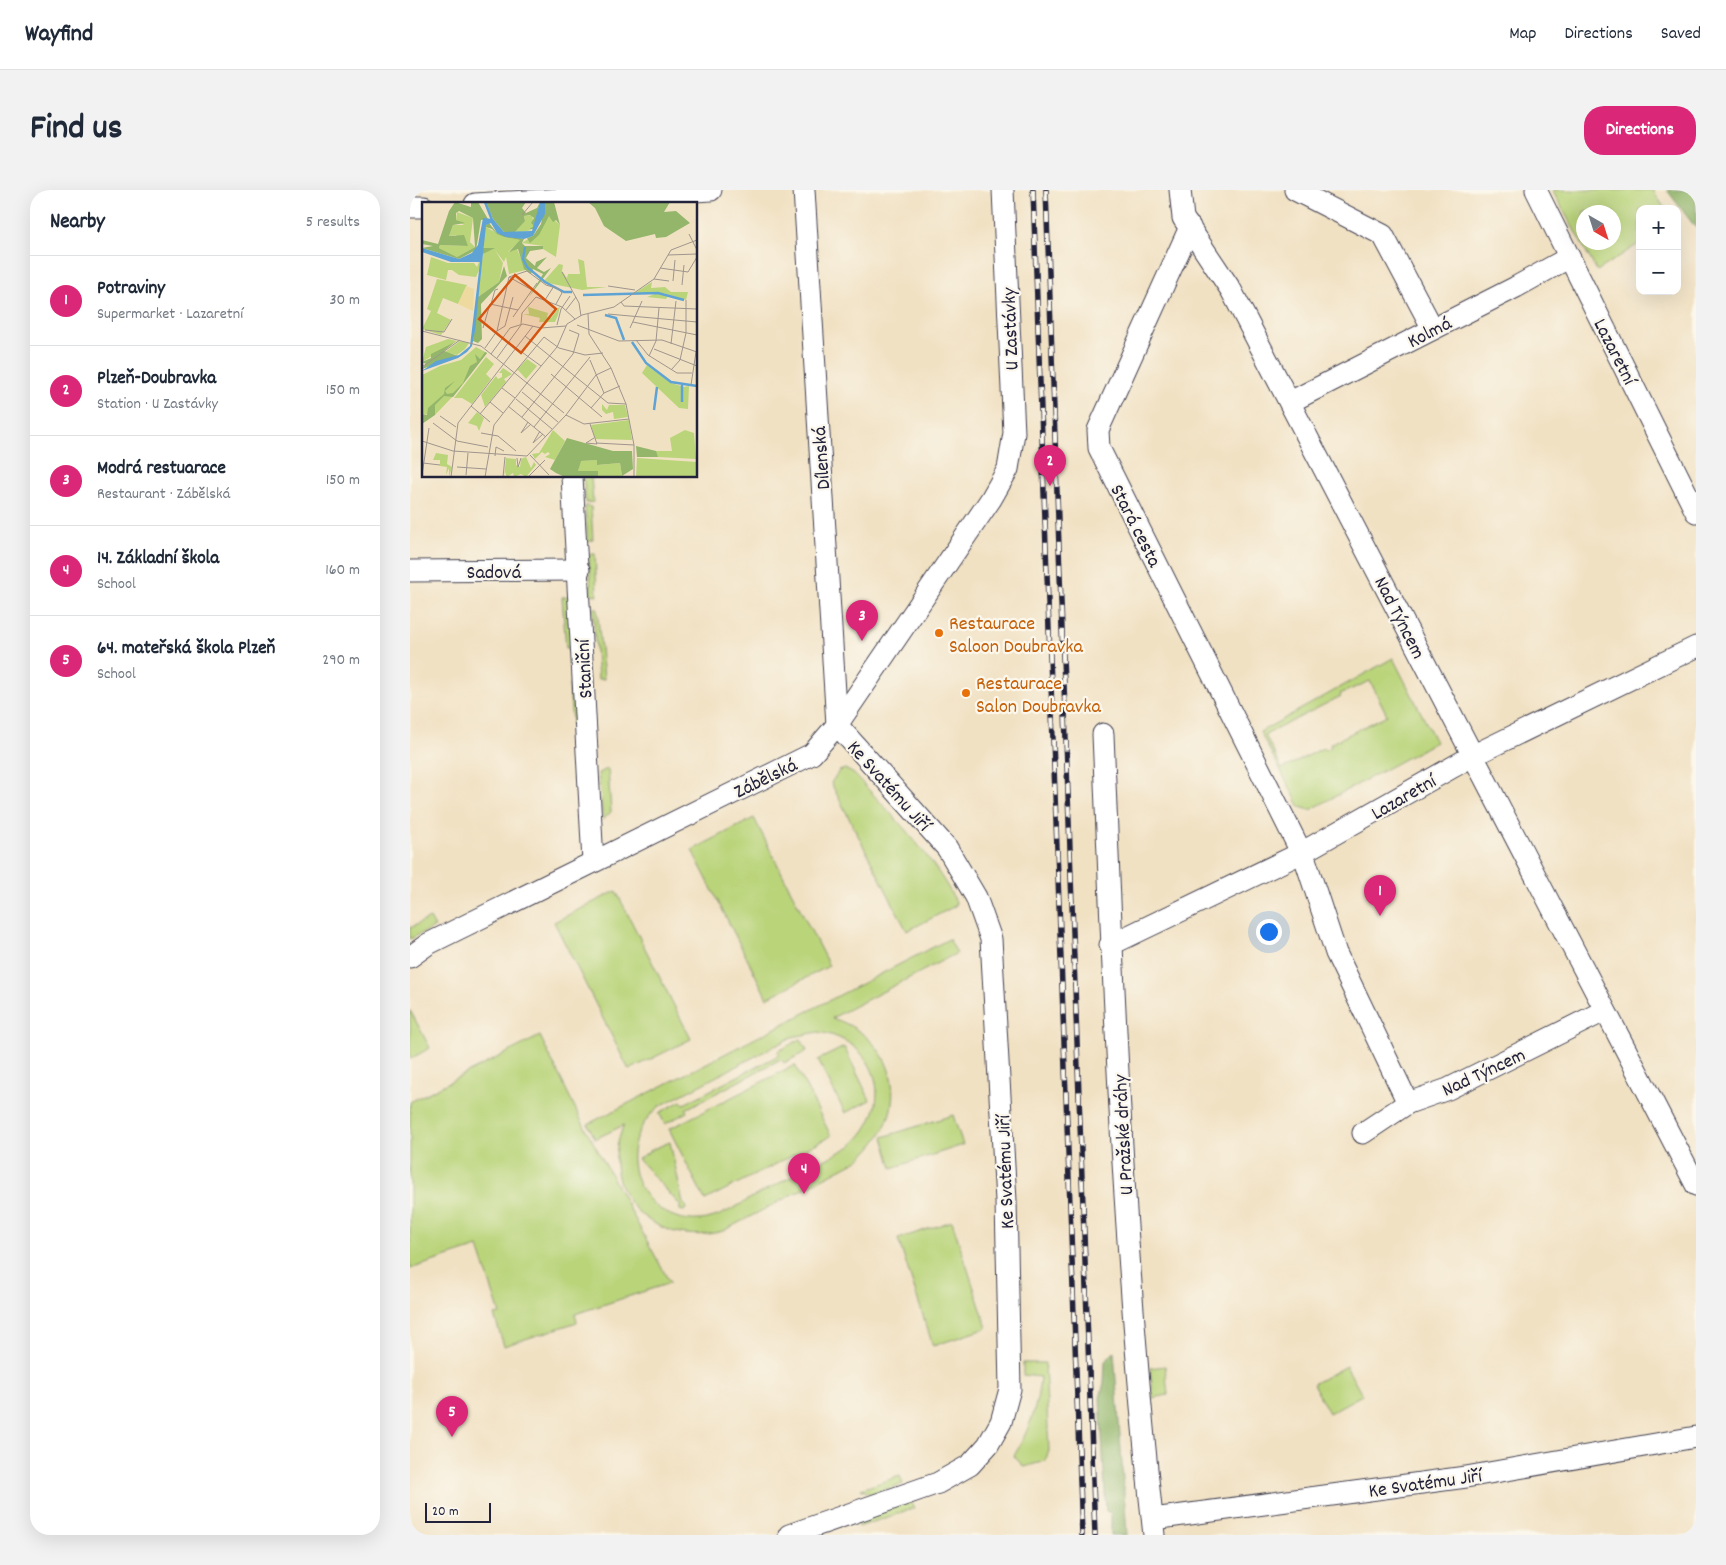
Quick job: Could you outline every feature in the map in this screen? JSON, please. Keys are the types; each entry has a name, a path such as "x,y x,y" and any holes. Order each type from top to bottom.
{"street":[{"path":"498,202 557,197 711,190"},
{"name":"Dílenská","path":"804,190 837,725"},
{"name":"U Zastávky","path":"1003,190 1014,433 1008,468"},
{"path":"1180,190 1183,218 1190,227"},
{"path":"1295,190 1383,235 1433,329"},
{"name":"Lazaretní","path":"1536,190 1568,258 1696,512"},
{"name":"Nad Týncem","path":"1190,227 1231,290 1474,756 1604,1011 1696,1184"},
{"name":"Stará cesta","path":"1190,227 1098,430 1099,448 1306,862 1336,953 1408,1103"},
{"name":"Kolmá","path":"1290,402 1568,258"},
{"name":"Zábělská","path":"410,957 428,944 812,754 837,725 991,499 1008,468"},
{"name":"Staniční","path":"572,478 579,570 593,862"},
{"name":"Sadová","path":"410,571 579,570"},
{"name":"Lazaretní","path":"1110,945 1301,853 1474,756 1696,647"},
{"name":"Ke Svatému Jiří","path":"789,1535 938,1483 970,1465 988,1445 1002,1422 1010,1389 1006,1201 992,939 976,897 947,848 837,725"},
{"name":"U Pražské dráhy","path":"1103,734 1110,945 1129,1253 1154,1527"},
{"name":"Nad Týncem","path":"1363,1133 1408,1103 1448,1089 1604,1011"},
{"name":"Ke Svatému Jiří","path":"1154,1527 1466,1477 1696,1437"}],"green space":[{"path":"1552,190 1653,190 1662,205 1636,205 1636,246 1597,271 1585,250 1621,250 1621,205 1576,205 1576,233"},
{"path":"1667,190 1696,190 1696,228 1681,208 1681,205 1678,205"},
{"path":"583,478 591,478 593,502 586,503"},
{"path":"585,506 591,507 593,540 588,541"},
{"path":"589,554 595,554 597,595 591,594"},
{"path":"572,596 576,648 566,648 562,597"},
{"path":"593,608 597,608 604,679 598,679"},
{"path":"1393,658 1436,742 1310,810 1300,807 1260,732","holes":["1370,681 1387,715 1330,744 1331,747 1325,750 1323,748 1282,769 1265,735 1341,696 1340,694"]},
{"path":"576,683 579,723 572,724 569,684"},
{"path":"573,732 581,732 581,768 574,768"},
{"path":"608,769 611,812 603,820 598,773"},
{"path":"845,769 854,774 896,819 935,867 956,902 955,906 907,931 831,783 839,771"},
{"path":"754,818 829,966 767,998 692,850"},
{"path":"616,891 691,1039 629,1070 554,922"},
{"path":"430,918 435,927 410,939 410,928"},
{"path":"949,939 957,953 832,1018 855,1029 873,1043 885,1060 892,1080 892,1101 887,1122 876,1142 858,1160 723,1231 698,1235 675,1232 654,1223 637,1210 624,1193 617,1172 617,1150 624,1125 595,1139 588,1124","holes":["818,1032 839,1038 855,1048 868,1062 875,1078 877,1095 873,1113 864,1131 849,1147 727,1212 707,1219 682,1219 671,1215 660,1209 643,1192 637,1181 634,1169 633,1150 642,1126 660,1106 792,1037"]},
{"path":"410,1010 430,1048 410,1059"},
{"path":"540,1036 580,1118 670,1283 575,1314 577,1322 504,1346 494,1315 500,1314 478,1247 410,1269 410,1102"},
{"path":"801,1039 807,1051 784,1063 781,1059 686,1109 687,1112 665,1124 659,1113 681,1101 684,1104 779,1055 778,1051"},
{"path":"844,1047 870,1100 845,1113 818,1060"},
{"path":"795,1065 831,1136 705,1200 669,1129"},
{"path":"953,1115 963,1145 892,1168 883,1137"},
{"path":"670,1142 683,1203 687,1207 684,1211 680,1210 680,1205 638,1159 653,1149"},
{"path":"952,1221 987,1328 933,1346 898,1239"},
{"path":"1114,1352 1127,1535 1111,1535 1111,1513 1106,1511 1100,1398 1104,1383 1105,1361"},
{"path":"1023,1363 1045,1363 1049,1451 1045,1461 1024,1467 1014,1456 1032,1418 1040,1377 1023,1375"},
{"path":"1165,1366 1168,1395 1153,1398 1150,1368"},
{"path":"1346,1366 1362,1395 1329,1413 1313,1384"},
{"path":"900,1476 903,1484 870,1494 861,1489"},
{"path":"911,1500 914,1508 859,1527 857,1519"}],"railway":[{"path":"1033,190 1082,1535"},
{"path":"1046,190 1095,1535"}],"place":[{"name":"Plzeň-Doubravka","path":"1050,486"},
{"name":"Restaurace Saloon Doubravka","path":"939,633"},
{"name":"Modrá restuarace","path":"862,641"},
{"name":"Restaurace Salon Doubravka","path":"966,693"},
{"name":"Potraviny","path":"1380,916"},
{"name":"14. Základní škola","path":"804,1194"},
{"name":"64. mateřská škola Plzeň","path":"452,1437"}]}
